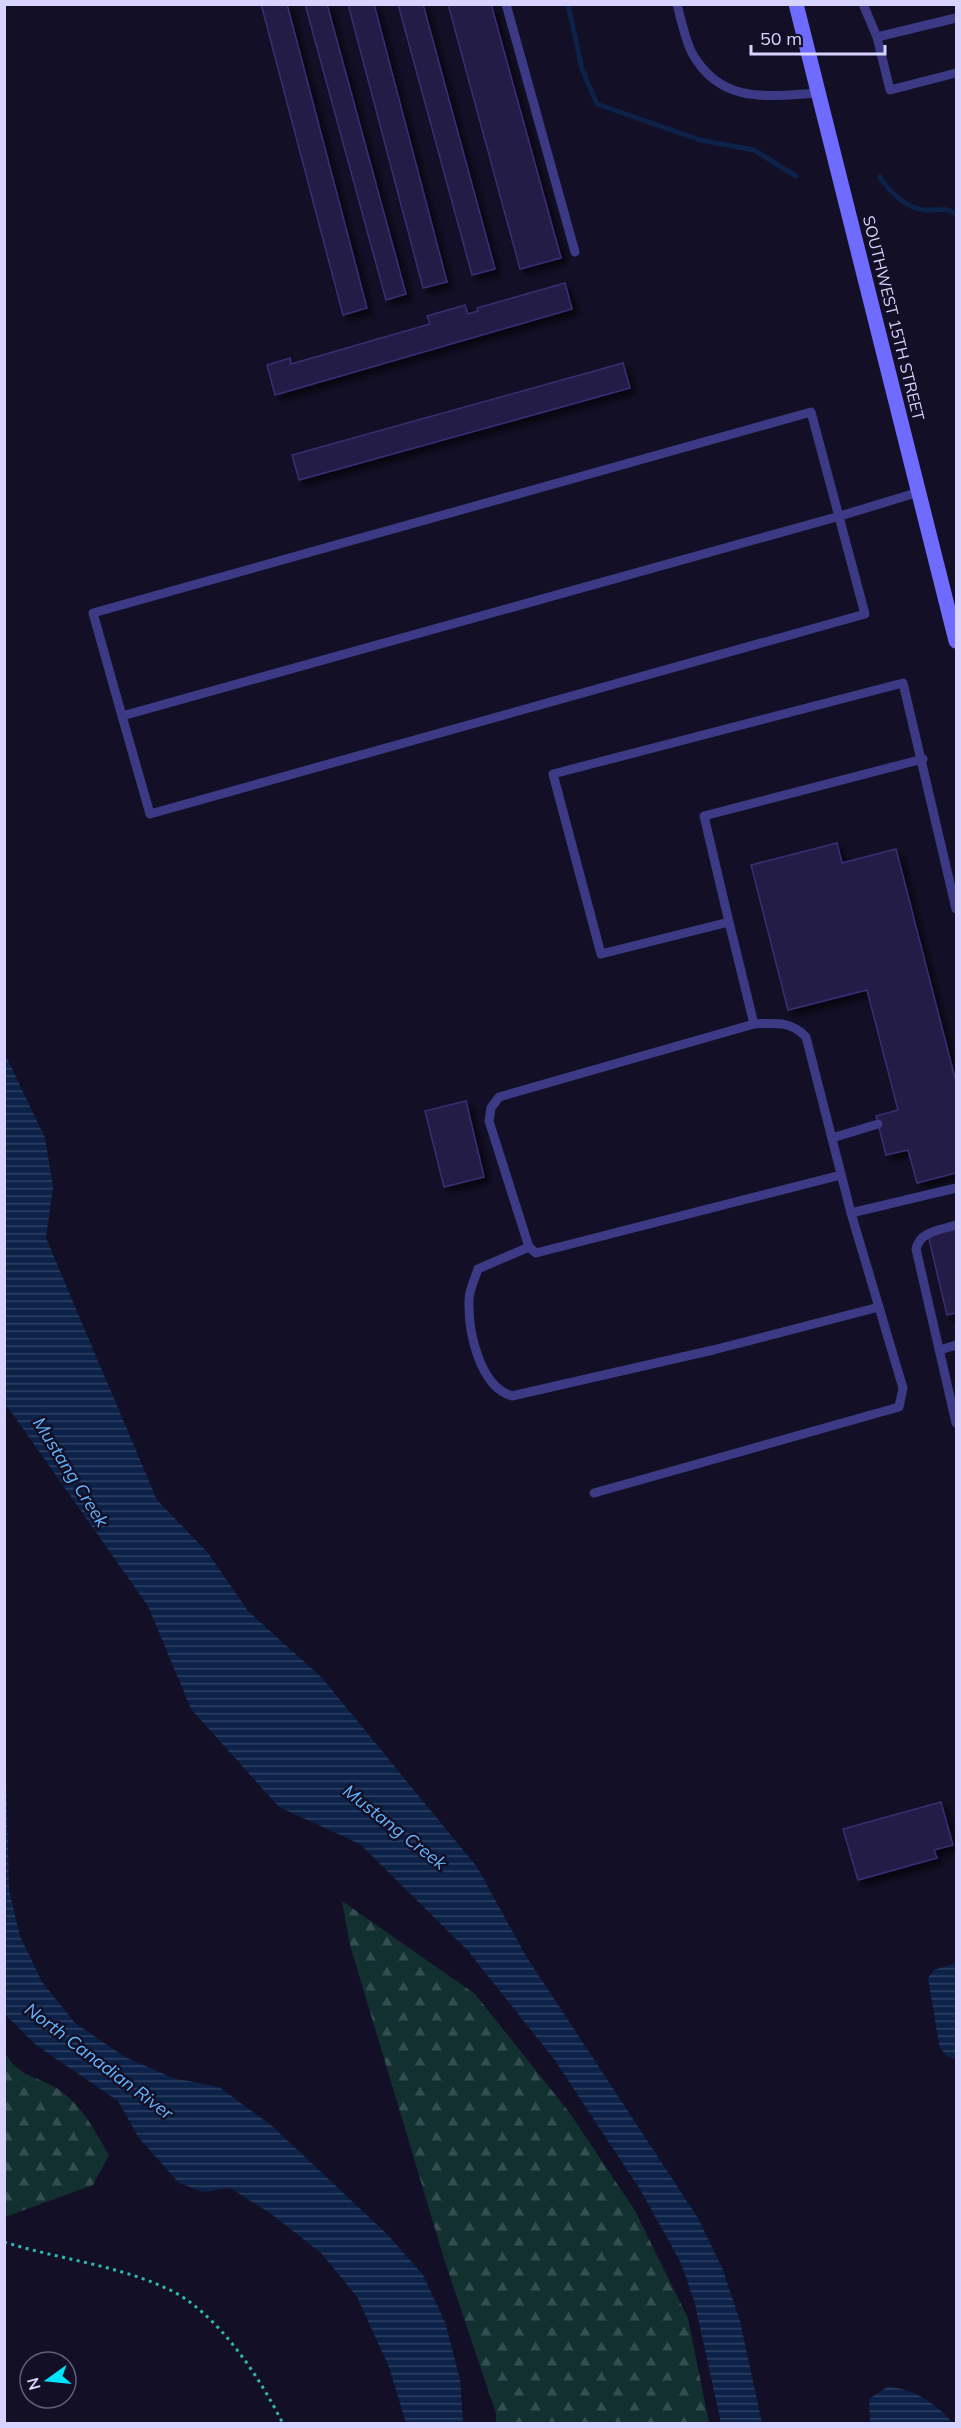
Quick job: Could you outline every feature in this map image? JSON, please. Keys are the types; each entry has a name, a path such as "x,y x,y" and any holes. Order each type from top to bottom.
{"main road":[{"name":"SOUTHWEST 15TH STREET","path":"799,5 818,93 957,641"}],"lane":[{"path":"506,4 575,252"},
{"path":"677,4 692,52 713,81 752,97 818,93"},
{"path":"863,4 877,37 890,90 957,73"},
{"path":"877,37 957,18"},
{"path":"811,412 865,614 150,814 122,716 93,613 811,412"},
{"path":"122,716 919,492"},
{"path":"729,921 601,954 553,774 903,683 957,909"},
{"path":"754,1024 704,816 923,759"},
{"path":"594,1493 899,1407 903,1388 851,1213 806,1037 798,1029 781,1022 754,1024 500,1097 491,1108 489,1121 529,1246 536,1252 552,1251 841,1175"},
{"path":"832,1138 878,1124"},
{"path":"851,1213 957,1188"},
{"path":"957,1225 923,1235 916,1249 955,1406 957,1423"},
{"path":"529,1246 478,1269 469,1299 475,1349 489,1380 500,1392 512,1396 713,1350 879,1307"},
{"path":"940,1350 957,1345"}],"path":[{"path":"4,2242 145,2279 170,2289 192,2303 216,2326 235,2349 283,2424"}],"green space":[{"path":"342,1901 475,1994 569,2112 634,2209 688,2318 709,2423 496,2423 496,2413 445,2262 350,1945"},
{"path":"5,2053 22,2072 50,2084 67,2095 87,2119 109,2155 93,2185 5,2217"}],"water":[{"name":"Mustang Creek","path":"5,1054 45,1138 53,1187 46,1238 157,1500 208,1553 248,1611 322,1678 477,1867 526,1956 698,2218 723,2270 740,2321 762,2423 721,2423 695,2304 681,2263 641,2191 554,2059 468,1951 360,1844 279,1807 191,1709 148,1606 7,1406 5,1413"},
{"name":"North Canadian River","path":"4,1685 9,1891 20,1936 42,1982 75,2023 125,2057 173,2078 219,2087 272,2126 387,2234 423,2275 445,2322 460,2379 463,2423 406,2423 389,2367 357,2297 321,2253 270,2213 230,2188 203,2192 179,2183 139,2138 118,2101 36,2045 5,2014"},
{"path":"956,1963 956,2058 953,2058 945,2054 939,2044 928,1978 934,1970"},
{"path":"887,2387 906,2390 924,2398 953,2423 870,2423 869,2399"}],"building":[{"path":"261,4 287,4 367,308 343,315"},
{"path":"305,4 327,4 406,294 386,300"},
{"path":"348,4 374,4 447,282 423,288"},
{"path":"398,4 423,4 495,269 472,275"},
{"path":"448,4 491,4 561,258 520,269"},
{"path":"565,283 572,309 275,395 267,365 290,358 291,364 430,324 427,316 465,305 468,314 478,311 477,308"},
{"path":"623,363 630,388 299,480 292,455"},
{"path":"837,843 842,863 896,849 956,1082 956,1173 917,1183 908,1150 886,1155 876,1116 898,1110 867,990 788,1010 751,865"},
{"path":"466,1101 484,1177 444,1187 425,1111"},
{"path":"956,1228 956,1313 947,1315 928,1235"},
{"path":"941,1802 953,1845 934,1850 937,1858 858,1880 843,1829"}],"waterway":[{"path":"568,4 582,69 597,104 700,140 754,150 796,176"},
{"path":"880,177 893,193 911,206 925,210 945,209 956,214"}]}
